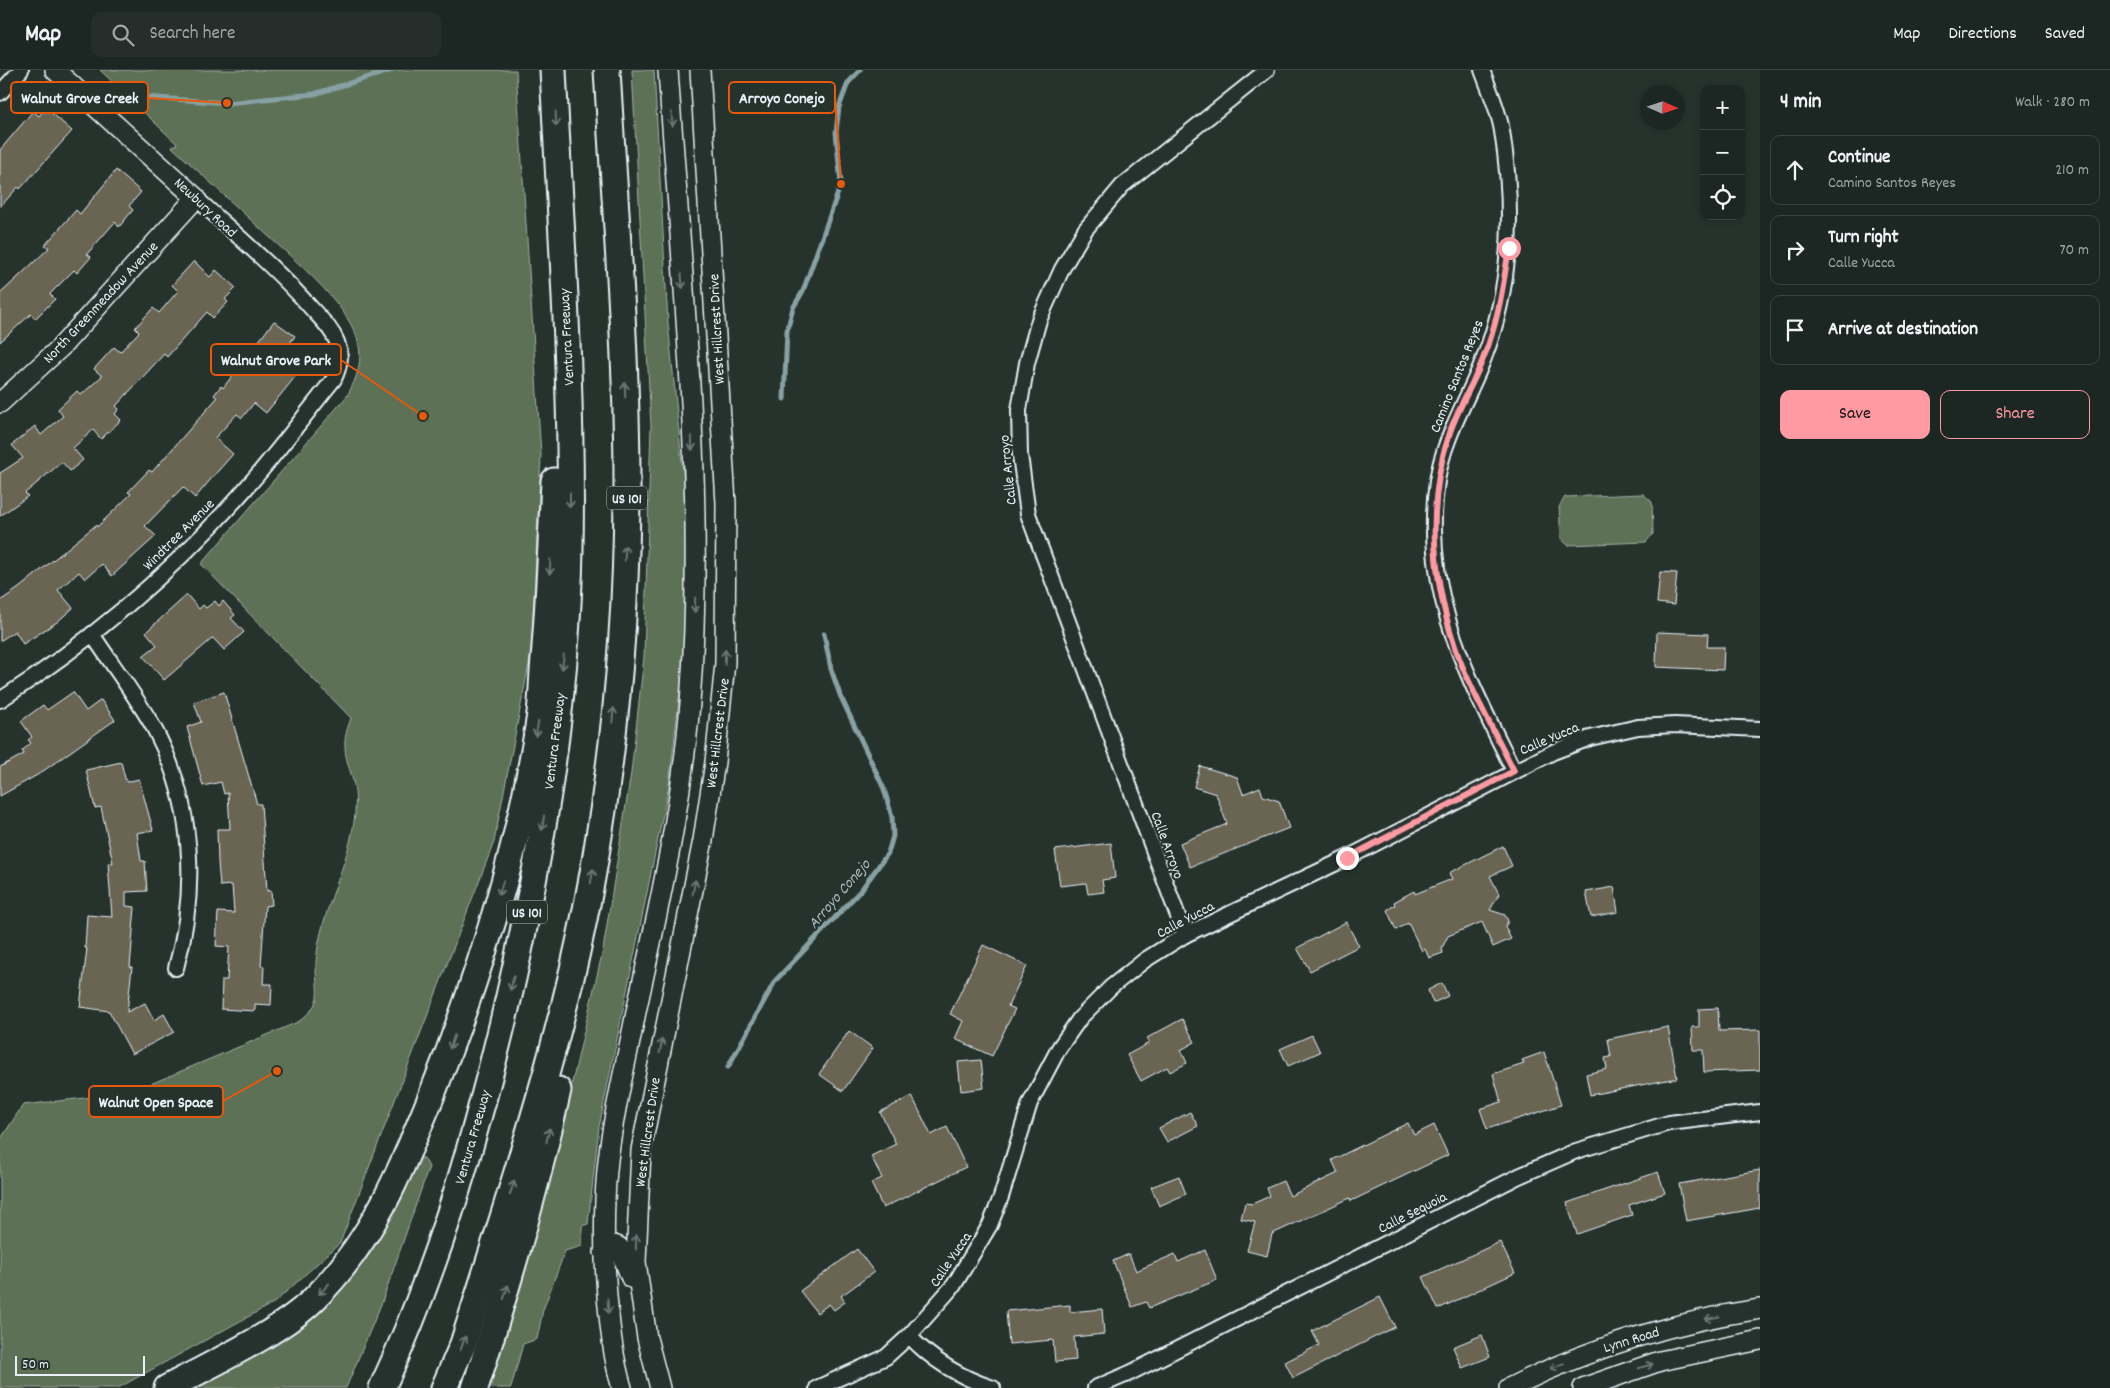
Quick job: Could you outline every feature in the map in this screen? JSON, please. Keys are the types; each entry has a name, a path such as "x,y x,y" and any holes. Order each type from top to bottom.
{"highway":[{"name":"Ventura Freeway","path":"382,1388 412,1318 466,1163 520,954 542,828 563,660 570,552 570,416 553,70"},
{"name":"US 101","path":"444,1388 463,1344 520,1164 548,1067 584,924 606,784 624,585 627,486 624,356 607,70"},
{"path":"167,1388 264,1334 313,1300 356,1252 386,1203 403,1166 444,1064 474,979 509,861 525,796 539,718 549,595 554,472 570,416"},
{"path":"475,1388 515,1262 542,1161 564,1059 584,924"}],"main road":[{"name":"Newbury Road","path":"55,70 196,198"},
{"name":"West Hillcrest Drive","path":"622,1388 610,1329 604,1252 607,1168 614,1120 670,853 690,708 694,644 696,575 692,440 668,70"},
{"name":"West Hillcrest Drive","path":"660,1388 642,1308 636,1262 641,1150 703,840 715,762 725,663 726,503 700,70"},
{"name":"North Greenmeadow Avenue","path":"0,403 60,348 196,198"},
{"path":"604,1252 614,1245 619,1247 642,1308"},
{"name":"Lynn Road","path":"1509,1388 1587,1354 1640,1336 1695,1321 1760,1309"},
{"name":"Lynn Road","path":"1583,1388 1660,1362 1760,1340"}],"street":[{"path":"0,93 21,70"},
{"name":"Calle Arroyo","path":"1185,935 1028,514 1020,455 1019,410 1027,363 1038,320 1062,270 1085,230 1122,186 1267,70"},
{"name":"Camino Santos Reyes","path":"1482,70 1502,129 1510,204 1509,248 1495,326 1484,358 1449,434 1437,481 1435,543 1437,578 1446,620 1460,660 1514,771"},
{"name":"Newbury Road","path":"196,198 293,287 329,328 337,342 341,356"},
{"name":"Windtree Avenue","path":"0,700 38,675 92,634 198,539 258,474 334,378 339,368 341,356"},
{"path":"92,634 155,730 179,793 187,833 190,895 186,928 176,968"},
{"name":"Calle Yucca","path":"817,1388 886,1357 909,1336 954,1286 982,1241 1001,1197 1030,1102 1059,1048 1080,1018 1111,987 1146,960 1185,935 1347,858 1553,752 1590,738 1638,727 1675,725 1760,729"},
{"name":"Calle Sequoia","path":"1095,1388 1130,1373 1519,1176 1576,1151 1669,1123 1760,1112"},
{"path":"909,1336 945,1367 972,1381 993,1388"}],"green space":[{"path":"100,70 516,70 541,455 531,654 494,842 340,1243 275,1302 118,1388 0,1388 0,1140 23,1105 129,1093 298,1022 307,1015 316,1002 316,962 319,943 347,851 355,814 354,786 345,747 351,718 201,564 347,396 354,382 360,361 357,338 351,324 341,309 317,281 172,147 177,144"},
{"path":"632,70 654,70 668,323 685,492 687,585 682,675 669,785 599,1127 588,1224 582,1226 582,1246 565,1251 543,1310 537,1339 523,1344 511,1388 483,1388 555,1156 603,950 631,773 644,657 651,426"},
{"path":"1643,494 1652,502 1653,534 1646,542 1568,545 1561,539 1559,507 1565,497"},
{"path":"419,1158 424,1158 429,1167 382,1302 346,1388 188,1388 335,1289 369,1255 399,1201"}],"building":[{"path":"46,108 72,131 20,189 18,187 0,207 0,150 33,111 39,116"},
{"path":"116,170 141,192 129,206 133,210 119,227 115,222 87,254 91,257 77,273 74,270 50,294 55,299 35,319 31,314 0,342 0,294 49,248 45,245 76,210 80,214"},
{"path":"194,261 210,277 216,270 236,288 225,299 228,302 213,318 207,312 167,357 164,354 116,406 119,409 115,414 121,420 101,439 93,430 73,448 83,460 70,471 62,462 25,493 28,496 0,516 0,473 23,458 12,445 35,426 41,435 63,416 58,409 77,391 81,395 102,376 94,369 114,347 120,352 139,332 135,328 153,308 159,313 178,291 172,285"},
{"path":"274,321 295,336 287,347 290,350 287,355 303,367 266,413 254,403 242,418 237,414 215,438 233,454 195,498 183,487 145,526 156,536 112,576 102,564 85,579 79,572 58,590 73,608 57,622 23,644 15,631 0,641 0,601 19,588 96,525 97,527 131,494 128,492 149,470 152,472 217,398 214,395 221,386 223,388"},
{"path":"1660,572 1677,573 1674,605 1657,603"},
{"path":"187,595 199,609 203,605 206,608 215,601 219,606 223,601 235,615 231,618 244,632 224,650 213,638 164,680 143,656 157,645 146,632"},
{"path":"1657,632 1708,634 1707,647 1724,647 1723,670 1656,667"},
{"path":"73,692 86,711 101,700 115,720 39,774 0,796 0,767 24,754 22,751 31,743 28,740 32,737 21,721 43,705 47,710"},
{"path":"224,692 257,804 261,804 267,891 271,891 272,905 265,906 261,966 264,966 263,984 272,984 271,1005 255,1004 255,1011 221,1009 222,980 227,980 229,947 216,946 218,912 234,913 232,885 220,886 218,862 217,829 230,829 228,793 224,794 221,782 203,786 187,727 201,722 194,702"},
{"path":"121,762 126,782 139,779 153,830 137,833 141,861 145,861 147,891 126,892 126,906 135,907 130,967 132,967 127,1012 145,1003 154,1020 164,1014 174,1032 132,1054 109,1011 80,1007 87,948 85,948 87,915 112,917 108,863 113,863 101,807 95,808 86,770"},
{"path":"1200,766 1237,777 1243,794 1260,787 1263,796 1279,801 1289,828 1190,867 1180,843 1227,824 1216,794 1194,787"},
{"path":"1111,843 1115,878 1102,880 1104,892 1088,894 1086,883 1060,886 1055,850"},
{"path":"1503,846 1512,866 1490,876 1499,894 1490,910 1505,915 1508,921 1505,927 1511,939 1493,947 1482,922 1448,936 1442,948 1443,953 1429,958 1425,949 1422,951 1408,923 1396,930 1387,910 1395,905 1394,902 1414,891 1415,894 1452,879 1449,873"},
{"path":"1614,887 1618,912 1591,917 1586,892"},
{"path":"1346,922 1359,946 1310,971 1297,948"},
{"path":"983,945 1027,966 1008,1006 1015,1009 992,1056 955,1039 963,1021 950,1014"},
{"path":"1442,983 1448,996 1433,1003 1428,990"},
{"path":"1718,1008 1719,1031 1760,1030 1760,1070 1704,1072 1703,1050 1693,1050 1692,1027 1699,1027 1699,1009"},
{"path":"1182,1019 1195,1042 1181,1050 1187,1063 1170,1072 1167,1067 1141,1081 1127,1055 1149,1043 1147,1038"},
{"path":"1668,1027 1677,1078 1590,1095 1586,1074 1607,1069 1605,1058 1611,1057 1608,1039"},
{"path":"849,1031 873,1048 843,1091 819,1074"},
{"path":"1312,1035 1320,1052 1288,1066 1280,1049"},
{"path":"1544,1052 1561,1105 1487,1129 1480,1109 1501,1102 1493,1074 1524,1064 1522,1060"},
{"path":"981,1060 984,1088 961,1091 958,1062"},
{"path":"912,1096 931,1135 947,1127 966,1167 883,1208 871,1183 882,1178 871,1156 896,1144 880,1112"},
{"path":"1190,1112 1198,1126 1167,1142 1159,1128"},
{"path":"1408,1123 1414,1135 1434,1125 1448,1155 1351,1201 1350,1198 1272,1234 1267,1256 1247,1251 1255,1222 1241,1219 1245,1203 1252,1204 1270,1196 1267,1188 1283,1181 1290,1196 1338,1173 1332,1160"},
{"path":"1760,1170 1760,1208 1686,1221 1679,1184"},
{"path":"1658,1172 1665,1193 1629,1205 1632,1215 1577,1234 1567,1203"},
{"path":"1179,1176 1186,1194 1159,1206 1151,1187"},
{"path":"1500,1242 1515,1273 1438,1309 1423,1277"},
{"path":"857,1249 874,1272 841,1296 845,1302 834,1310 829,1304 817,1313 800,1291"},
{"path":"1205,1250 1217,1280 1149,1308 1146,1302 1132,1307 1113,1261 1129,1254 1136,1271 1175,1254 1178,1262"},
{"path":"1380,1297 1395,1327 1293,1378 1285,1362 1319,1345 1312,1331"},
{"path":"1070,1305 1070,1312 1102,1309 1104,1334 1074,1337 1076,1360 1055,1362 1053,1340 1009,1344 1006,1311"},
{"path":"1482,1335 1490,1357 1462,1368 1453,1347"}],"waterway":[{"path":"130,96 227,103 314,94 392,70"},
{"name":"Arroyo Conejo","path":"784,399 787,331 793,308 803,291 841,184 836,132 839,107 848,83 860,70"},
{"name":"Arroyo Conejo","path":"728,1067 775,981 861,890 888,853 893,836 892,817 884,789 840,695 831,669 824,634"}],"place":[{"name":"Walnut Grove Creek","path":"227,103"},
{"name":"Arroyo Conejo","path":"841,184"},
{"name":"Walnut Grove Park","path":"423,416"},
{"name":"Walnut Open Space","path":"277,1071"}],"route":[{"path":"1347,858 1514,771 1460,660 1446,620 1437,578 1434,525 1437,481 1449,434 1484,358 1495,326 1509,248"}]}
